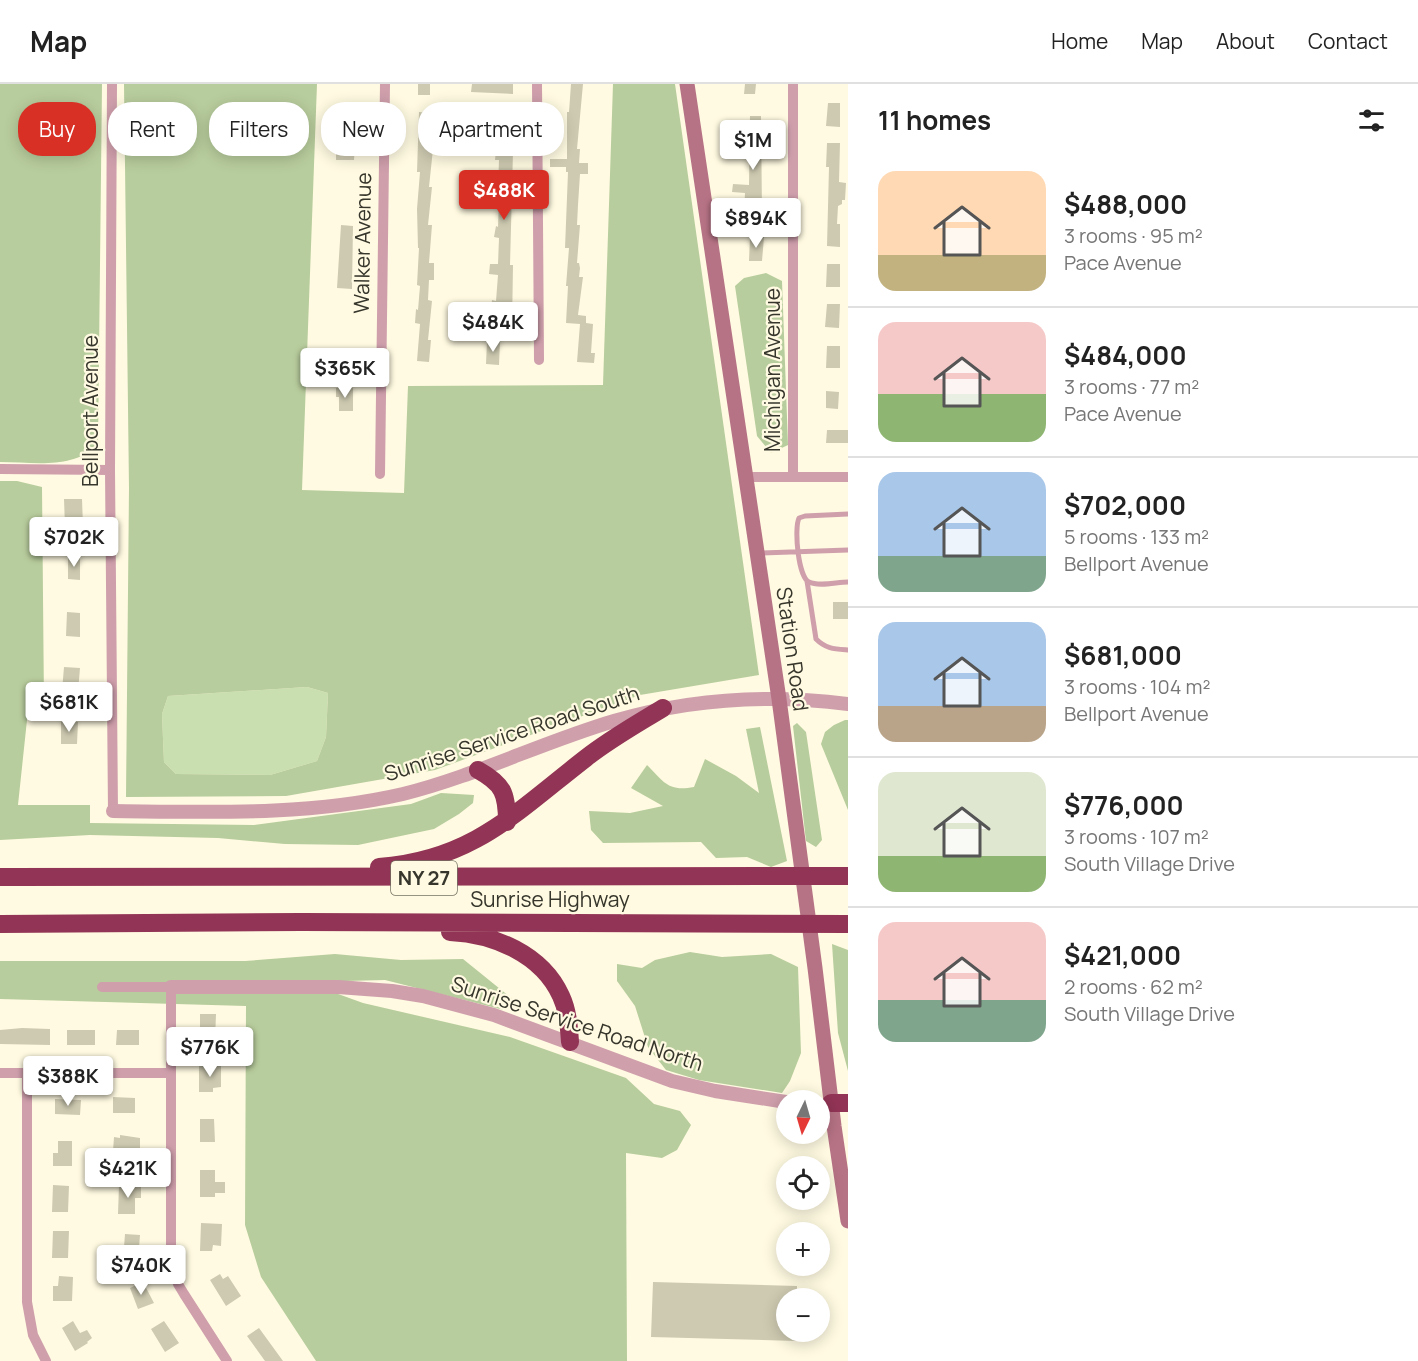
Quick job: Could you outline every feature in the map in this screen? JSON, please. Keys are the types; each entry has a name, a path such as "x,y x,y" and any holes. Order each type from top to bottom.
{"highway":[{"path":"249,877 332,868 399,866 454,851 507,822 607,742 663,708"},
{"path":"478,770 492,778 504,792 507,822"},
{"name":"Sunrise Highway","path":"0,877 848,876"},
{"path":"301,922 455,932 486,938 509,946 539,965 556,986 566,1013 570,1042"},
{"name":"Sunrise Highway","path":"0,924 301,922 848,924"}],"main road":[{"name":"Station Road","path":"687,84 779,699 848,1221"}],"street":[{"name":"Bellport Avenue","path":"112,84 110,470 113,811"},
{"name":"Walker Avenue","path":"380,474 385,84"},
{"path":"537,84 539,360"},
{"name":"Michigan Avenue","path":"793,84 793,477"},
{"path":"0,469 110,470"},
{"path":"746,477 848,477"},
{"name":"Sunrise Service Road South","path":"113,811 246,812 346,805 405,793 478,770 596,727 663,708 708,702 779,699 848,704"},
{"name":"Sunrise Service Road North","path":"102,987 338,987 392,991 456,1004 570,1042 672,1081 736,1095 776,1100"},
{"path":"171,987 171,1258 178,1284 227,1361"},
{"path":"0,1073 170,1073"},
{"path":"27,1073 27,1302 33,1335 46,1361"}],"lane":[{"path":"848,514 799,518 796,523 798,553 807,581 816,639 831,649 848,650"},
{"path":"757,553 848,550"},
{"path":"807,581 813,583 848,582"}],"green space":[{"path":"0,84 102,84 98,445 87,453 64,461 52,463 0,462"},
{"path":"124,84 317,84 302,490 404,493 408,386 603,385 613,84 675,84 759,675 640,695 435,770 286,796 126,797 129,488 125,156 197,156 197,102 124,102","holes":["307,687 328,693 326,737 317,761 270,775 176,774 164,762 162,714 168,696"]},
{"path":"766,273 782,281 788,445 771,453 757,436 735,286 744,278"},
{"path":"0,481 17,481 42,487 44,704 27,720 18,805 90,805 90,823 254,825 411,804 441,793 474,795 473,803 434,829 358,845 90,835 0,840"},
{"path":"307,687 328,693 326,737 317,761 270,775 176,774 164,762 162,714 168,696"},
{"path":"848,720 848,810 821,744 825,732"},
{"path":"797,723 806,732 822,840 816,847 806,841 793,726"},
{"path":"760,727 787,861 771,867 747,857 716,858 701,842 603,843 591,830 589,811 630,813 663,806 631,788 647,765 662,781 672,787 685,788 694,787 705,759 736,776 759,793 746,729"},
{"path":"832,944 848,950 848,1071 838,1033"},
{"path":"690,952 722,957 771,954 798,967 801,1053 784,1090 776,1090 776,1092 699,1080 666,1070 648,1047 635,1006 617,981 617,964 642,968 655,960"},
{"path":"335,954 401,960 463,959 515,1001 504,1010 385,980 305,982 363,1003 510,1037 626,1078 654,1104 680,1111 691,1125 677,1150 662,1158 626,1153 627,1361 316,1361 261,1277 245,1225 246,1006 0,999 0,961 245,961"}],"building":[{"path":"418,84 430,84 430,95 418,95"},
{"path":"472,84 513,84 513,94 471,92"},
{"path":"571,84 583,84 577,149 580,149 579,163 588,163 588,174 580,174 577,263 580,268 579,277 583,277 578,315 586,316 586,323 593,324 591,353 595,353 594,363 577,362 580,324 566,323 569,248 565,248 568,172 566,172 566,167 550,167 550,159 567,159 567,112 569,112"},
{"path":"745,84 756,84 755,94 744,94"},
{"path":"828,103 840,103 840,127 826,126"},
{"path":"750,116 761,116 762,215 744,214 745,193 732,192 733,184 749,185"},
{"path":"418,142 418,156 432,156 428,225 432,225 429,263 434,263 434,280 429,280 428,300 432,301 428,340 431,340 429,362 417,361 420,324 415,323 420,286 417,285 419,248 417,209 420,172 417,172"},
{"path":"827,143 840,143 839,182 846,183 845,200 842,200 842,204 838,206 837,224 840,224 840,247 827,246 829,167 826,167"},
{"path":"336,156 354,156 354,160 336,160"},
{"path":"495,156 513,156 510,265 513,265 512,327 498,326 498,313 491,309 492,300 496,301 498,275 489,274 490,264 498,264 499,238 494,237 496,226 498,227 499,199 495,199 496,189 498,189 499,160 495,160"},
{"path":"341,225 353,226 352,289 337,288"},
{"path":"750,237 764,237 762,261 749,261"},
{"path":"827,264 840,264 840,287 826,287"},
{"path":"827,304 840,304 839,328 825,327"},
{"path":"487,341 500,341 499,365 486,364"},
{"path":"827,346 840,346 840,368 826,368"},
{"path":"336,388 353,388 353,411 339,411 339,397 336,397"},
{"path":"826,391 839,392 838,409 826,408"},
{"path":"827,430 848,430 848,443 826,443"},
{"path":"64,499 82,499 83,526 65,527"},
{"path":"68,557 80,557 80,580 68,579"},
{"path":"833,602 848,602 848,619 833,619"},
{"path":"67,612 80,613 80,637 66,636"},
{"path":"64,667 80,668 78,692 62,691"},
{"path":"61,722 78,722 77,744 61,744"},
{"path":"200,1014 216,1014 215,1041 200,1040"},
{"path":"50,1029 50,1045 0,1044 0,1030"},
{"path":"67,1030 95,1030 95,1045 67,1045"},
{"path":"117,1030 139,1030 139,1045 116,1045"},
{"path":"221,1064 221,1087 213,1088 213,1092 199,1092 199,1065"},
{"path":"113,1097 135,1098 135,1113 113,1113"},
{"path":"55,1099 81,1100 80,1115 55,1114"},
{"path":"200,1119 214,1119 215,1142 200,1142"},
{"path":"120,1135 140,1138 140,1149 134,1150 133,1162 119,1160 120,1152 113,1151 114,1137 120,1138"},
{"path":"58,1141 72,1141 72,1166 53,1166 53,1153 58,1153"},
{"path":"200,1170 215,1170 215,1182 225,1182 225,1193 215,1193 215,1197 200,1197"},
{"path":"53,1185 69,1186 68,1212 52,1212"},
{"path":"119,1185 141,1185 141,1198 135,1198 135,1214 118,1214"},
{"path":"201,1223 222,1224 221,1246 213,1245 212,1251 200,1251"},
{"path":"53,1231 69,1231 68,1258 52,1258"},
{"path":"125,1234 140,1235 138,1261 123,1260"},
{"path":"220,1274 223,1279 228,1276 241,1296 226,1306 210,1280"},
{"path":"59,1276 73,1277 72,1301 53,1301 53,1286 58,1286"},
{"path":"143,1282 154,1303 138,1309 130,1288"},
{"path":"653,1282 797,1286 797,1288 776,1288 776,1340 651,1337"},
{"path":"73,1321 80,1333 87,1330 92,1338 75,1351 62,1328"},
{"path":"164,1321 179,1343 165,1352 151,1329"},
{"path":"259,1328 283,1361 265,1361 247,1336"}]}
